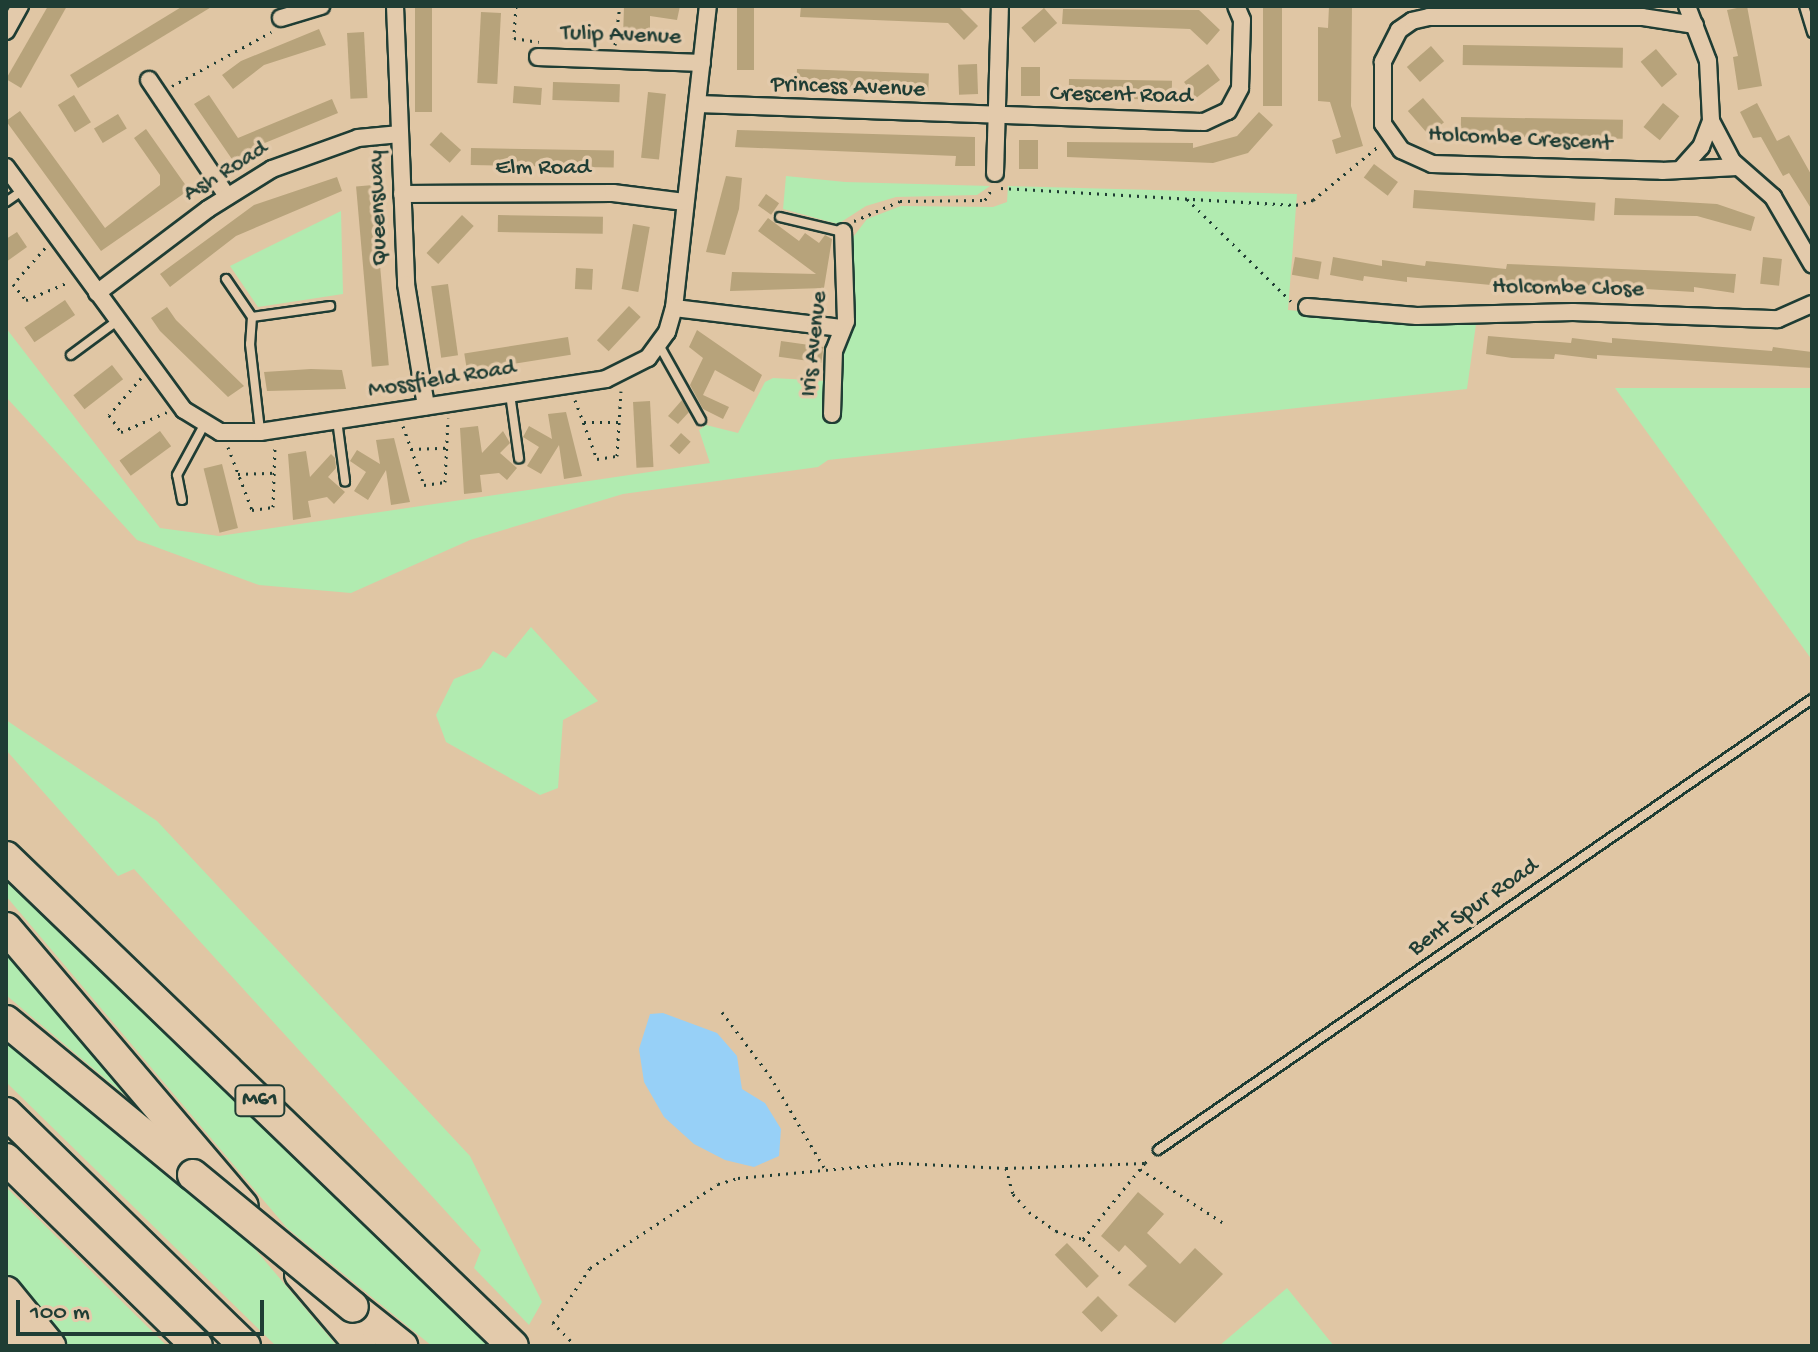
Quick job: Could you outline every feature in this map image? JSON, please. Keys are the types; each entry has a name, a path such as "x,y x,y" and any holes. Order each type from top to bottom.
{"highway":[{"name":"M61","path":"6,857 513,1346"},
{"path":"6,928 361,1346"},
{"path":"6,1021 402,1346"},
{"path":"6,1113 245,1346"},
{"path":"6,1159 197,1346"},
{"path":"6,1292 50,1346"},
{"path":"6,1332 25,1346"}],"street":[{"path":"6,31 20,6"},
{"path":"281,18 321,6"},
{"name":"Queensway","path":"395,6 406,284 426,406"},
{"name":"Mossfield Road","path":"6,167 180,406 204,425 222,432 268,431 570,385 622,374 659,345 674,308 708,6"},
{"path":"994,180 1000,6"},
{"name":"Crescent Road","path":"997,117 1217,118 1237,100 1240,88 1242,20 1236,6"},
{"path":"1642,17 1656,6"},
{"path":"1681,169 1701,147 1711,121 1710,74 1687,6"},
{"path":"1390,138 1380,108 1383,62 1399,30 1412,21 1429,17 1642,17 1695,25"},
{"name":"Tulip Avenue","path":"538,57 702,63"},
{"path":"154,87 227,196"},
{"name":"Princess Avenue","path":"698,104 997,117"},
{"path":"1711,121 1737,167 1773,197 1812,264"},
{"name":"Ash Road","path":"97,293 227,196 315,150 358,138 400,134"},
{"name":"Holcombe Crescent","path":"1390,138 1412,158 1432,164 1681,169 1737,167"},
{"name":"Elm Road","path":"402,194 613,193 684,202"},
{"name":"Iris Avenue","path":"832,414 834,351 847,299 843,232"},
{"name":"Holcombe Close","path":"1317,303 1417,316 1573,312 1778,319 1812,304"},
{"path":"674,308 842,328"}],"lane":[{"path":"1804,6 1812,33"},
{"path":"6,202 23,190"},
{"path":"780,217 843,232"},
{"path":"226,279 252,317 250,344 268,431"},
{"path":"252,317 330,306"},
{"path":"71,355 117,321"},
{"path":"659,345 701,420"},
{"path":"510,394 519,458"},
{"path":"337,420 345,481"},
{"path":"182,500 177,475 204,425"},
{"name":"Bent Spur Road","path":"1158,1150 1812,699"}],"path":[{"path":"516,6 514,38 539,39 538,57"},
{"path":"615,60 620,6"},
{"path":"154,87 273,31 281,18"},
{"path":"843,232 868,210 889,204 985,200 994,180 1187,199 1307,204 1390,138"},
{"path":"1187,199 1294,304 1317,303"},
{"path":"56,236 13,284 26,300 84,276"},
{"path":"151,366 109,415 121,432 180,406"},
{"path":"570,385 597,459 617,456 622,374"},
{"path":"398,411 424,485 445,482 448,403"},
{"path":"584,422 619,422"},
{"path":"222,432 252,510 273,507 274,473 268,431"},
{"path":"411,449 446,448"},
{"path":"238,474 274,473"},
{"path":"722,1012 770,1076 826,1170"},
{"path":"1083,1239 1158,1150"},
{"path":"576,1346 553,1323 590,1268 718,1184 901,1163 1006,1168 1145,1163"},
{"path":"1006,1168 1013,1194 1029,1212 1056,1231 1083,1239 1121,1274"},
{"path":"1140,1169 1222,1222"}],"green space":[{"path":"786,176 845,182 990,186 977,195 896,197 866,206 838,224 783,209"},
{"path":"1008,186 1297,194 1288,310 1413,321 1477,317 1467,389 828,460 818,467 623,494 470,540 351,593 259,585 137,540 6,397 6,328 160,528 219,536 710,463 699,430 706,425 738,433 765,382 773,378 826,381 825,417 842,417 841,350 850,241 867,219 901,206 993,207 1007,202"},
{"path":"341,211 343,294 258,307 230,266"},
{"path":"1615,388 1812,388 1812,660"},
{"path":"531,627 598,701 563,720 558,788 540,795 446,742 436,715 454,679 481,668 493,651 506,658"},
{"path":"6,720 157,821 470,1156 542,1302 529,1325 474,1268 481,1250 134,869 118,876 6,750"},
{"path":"6,871 497,1346 432,1346 287,1228 6,896"},
{"path":"6,948 133,1102 6,995"},
{"path":"6,1035 232,1222 337,1346 276,1346 6,1082"},
{"path":"6,1187 167,1346 67,1346 6,1275"},
{"path":"1287,1288 1334,1346 1219,1346"}],"water":[{"path":"663,1013 717,1033 737,1056 742,1089 765,1103 781,1129 779,1156 754,1167 725,1160 694,1144 664,1117 644,1082 639,1049 650,1014"}],"building":[{"path":"48,6 67,6 21,88 6,79"},
{"path":"183,6 213,6 78,88 70,75"},
{"path":"624,6 680,6 677,20 650,16 650,38 623,37"},
{"path":"737,6 754,6 754,70 737,70"},
{"path":"801,6 958,6 978,26 964,40 948,23 800,17"},
{"path":"1263,6 1282,6 1282,106 1263,106"},
{"path":"1329,6 1352,6 1351,106 1363,146 1336,154 1332,140 1341,137 1330,102 1318,101 1318,27 1328,28"},
{"path":"1747,6 1762,86 1738,90 1733,57 1738,56 1727,10"},
{"path":"415,8 432,8 432,112 415,112"},
{"path":"1044,8 1057,23 1034,43 1021,28"},
{"path":"1063,9 1199,10 1220,30 1207,45 1190,29 1062,24"},
{"path":"481,12 501,13 497,84 477,83"},
{"path":"319,29 326,45 264,65 233,89 222,75 241,61"},
{"path":"364,32 367,98 350,99 347,33"},
{"path":"1463,45 1623,48 1623,68 1463,65"},
{"path":"1431,46 1444,61 1420,82 1407,67"},
{"path":"1656,49 1677,74 1662,87 1641,62"},
{"path":"977,64 978,94 959,95 958,65"},
{"path":"1208,64 1220,80 1196,98 1184,82"},
{"path":"1021,67 1040,67 1040,96 1021,96"},
{"path":"797,69 929,74 928,93 796,88"},
{"path":"1069,79 1172,81 1172,100 1069,98"},
{"path":"553,82 620,84 619,102 552,100"},
{"path":"514,86 542,88 541,105 513,103"},
{"path":"648,92 666,94 659,160 641,158"},
{"path":"74,95 91,122 75,132 58,105"},
{"path":"209,95 238,138 332,99 338,113 255,147 257,151 236,165 194,104"},
{"path":"1423,98 1444,122 1429,135 1408,111"},
{"path":"1663,103 1679,116 1660,140 1643,127"},
{"path":"1757,103 1777,141 1789,135 1812,176 1812,210 1789,173 1783,176 1761,137 1753,138 1740,112"},
{"path":"20,111 105,228 160,185 160,175 134,138 146,129 189,190 101,251 6,121"},
{"path":"1259,112 1273,125 1248,153 1213,163 1067,157 1067,142 1193,143 1193,148 1237,136"},
{"path":"118,114 127,129 103,143 94,128"},
{"path":"1461,117 1623,120 1623,139 1461,136"},
{"path":"737,130 975,137 975,166 955,166 956,156 735,147"},
{"path":"441,132 461,150 450,163 430,145"},
{"path":"1019,140 1038,140 1038,169 1019,169"},
{"path":"471,148 614,150 614,167 471,165"},
{"path":"1374,164 1398,182 1388,196 1364,178"},
{"path":"726,176 742,178 739,209 725,255 706,252"},
{"path":"337,177 342,191 236,236 170,287 160,274 254,205"},
{"path":"373,185 389,365 372,367 356,186"},
{"path":"1414,190 1596,203 1594,221 1413,208"},
{"path":"766,194 779,203 771,215 758,205"},
{"path":"1615,198 1717,204 1755,217 1751,231 1697,216 1614,215"},
{"path":"462,215 474,226 438,264 427,253"},
{"path":"498,215 603,217 603,234 498,232"},
{"path":"768,218 799,241 805,233 819,243 825,235 832,239 824,288 730,291 732,272 816,274 758,231"},
{"path":"633,224 650,227 638,292 622,289"},
{"path":"17,232 27,247 6,262 6,239"},
{"path":"1295,257 1322,262 1318,279 1292,275"},
{"path":"1333,257 1382,266 1382,260 1425,266 1426,261 1506,269 1507,264 1736,274 1734,293 1694,287 1694,292 1532,282 1532,286 1491,281 1491,285 1407,277 1407,282 1364,276 1363,281 1330,275"},
{"path":"1763,257 1782,259 1779,286 1760,284"},
{"path":"576,268 593,269 592,290 575,289"},
{"path":"448,284 458,355 441,358 431,286"},
{"path":"65,300 75,315 34,342 24,327"},
{"path":"629,306 641,317 609,351 597,340"},
{"path":"167,307 176,320 244,386 228,397 160,331 151,318"},
{"path":"697,330 762,375 754,392 715,370 703,395 729,407 723,419 703,409 690,385 703,358 689,347"},
{"path":"1488,336 1571,343 1572,338 1612,343 1612,338 1772,351 1773,347 1812,352 1812,368 1597,355 1597,359 1555,354 1554,359 1512,358 1486,354"},
{"path":"568,337 571,355 467,371 464,353"},
{"path":"781,341 824,347 821,363 779,357"},
{"path":"112,365 123,379 84,409 73,395"},
{"path":"342,370 346,389 267,391 264,372"},
{"path":"682,400 689,412 678,424 668,416"},
{"path":"650,401 653,467 636,468 633,402"},
{"path":"566,412 582,476 564,479 559,445 541,474 527,466 539,447 523,437 529,426 552,439 548,414"},
{"path":"478,426 482,453 503,431 510,443 500,453 517,468 507,480 499,473 480,475 482,492 464,494 460,428"},
{"path":"160,431 171,446 131,476 120,460"},
{"path":"681,433 691,442 679,454 670,446"},
{"path":"394,438 410,502 391,505 386,470 368,500 354,491 366,472 350,461 357,450 380,464 376,440"},
{"path":"306,451 310,477 331,454 335,458 336,468 328,477 345,492 334,504 327,497 308,501 311,517 293,520 288,454"},
{"path":"222,464 238,528 220,533 204,469"},
{"path":"1138,1192 1164,1214 1147,1233 1180,1264 1195,1248 1223,1274 1175,1323 1128,1285 1147,1266 1125,1245 1119,1252 1101,1236"},
{"path":"1067,1243 1099,1276 1087,1288 1055,1255"},
{"path":"1098,1296 1118,1316 1102,1332 1082,1312"}]}
